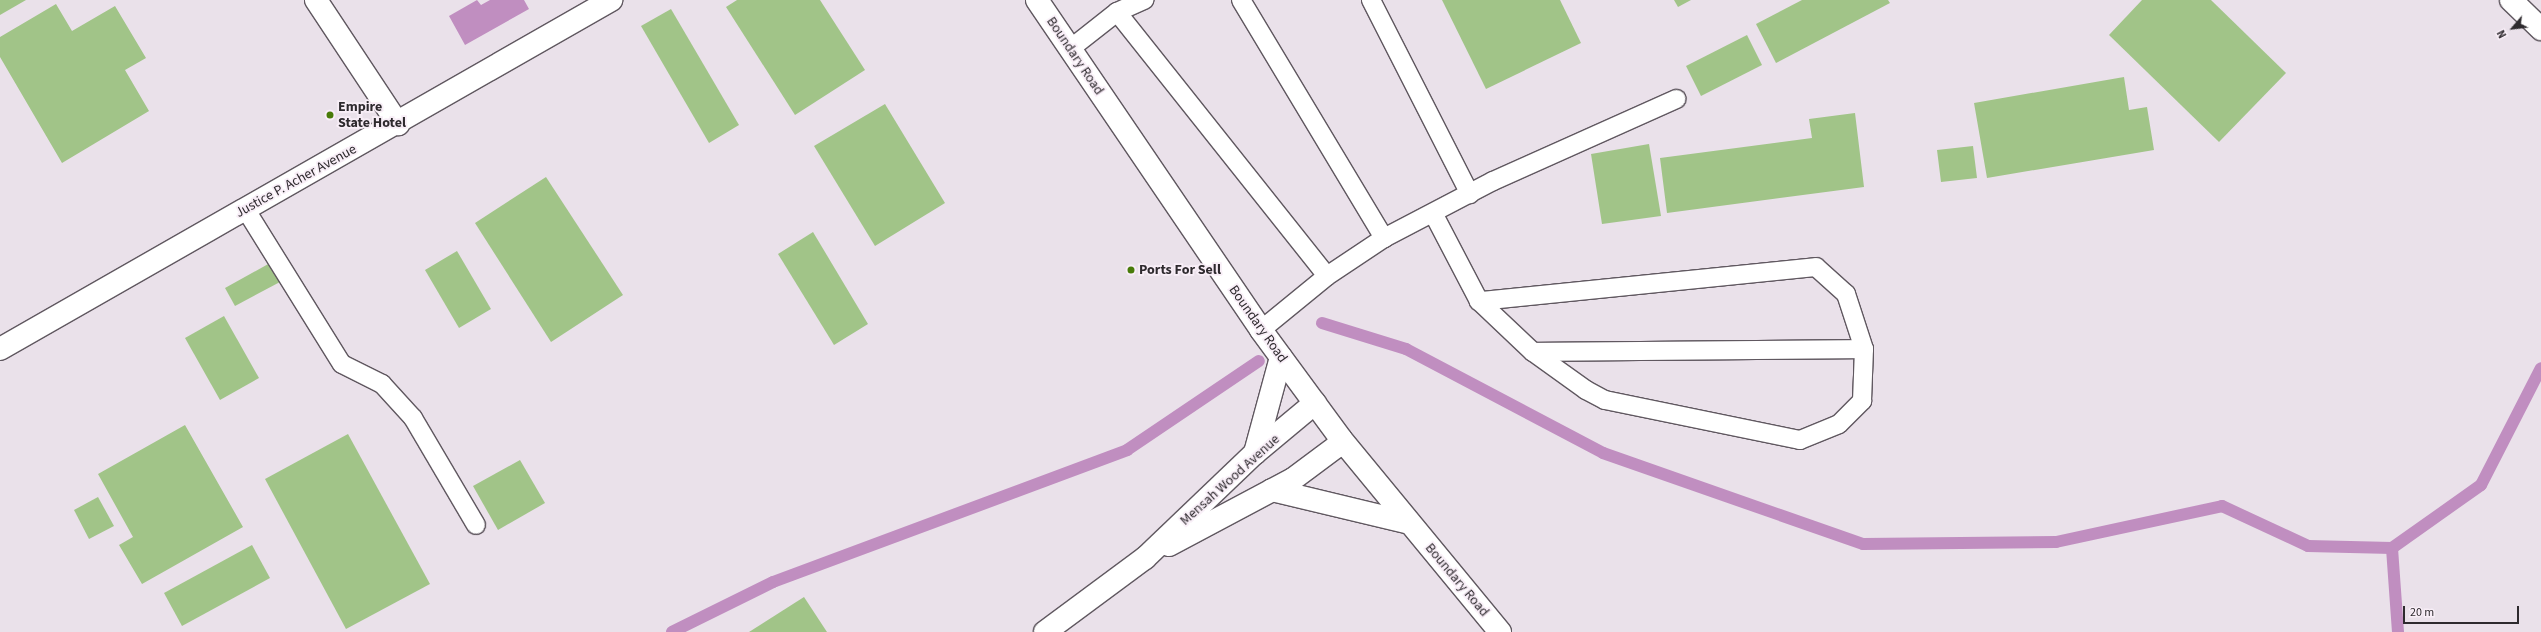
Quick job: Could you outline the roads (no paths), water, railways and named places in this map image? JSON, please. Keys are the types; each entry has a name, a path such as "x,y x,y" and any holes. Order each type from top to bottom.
{"main road":[{"path":"316,0 398,124"},
{"name":"Justice P. Acher Avenue","path":"0,349 398,124 611,0"},
{"name":"Boundary Road","path":"1037,0 1262,330 1341,439 1500,632"},
{"path":"2511,0 2541,29"},
{"path":"1255,453 1281,357"},
{"name":"Mensah Wood Avenue","path":"1045,632 1146,558 1255,453 1315,403"},
{"name":"Mensah Wood Avenue","path":"1146,558 1293,478 1336,447 1341,439"},
{"path":"1272,490 1409,523"}],"lane":[{"path":"1070,49 1117,12 1144,0"},
{"path":"1241,0 1384,238"},
{"path":"1371,0 1470,194"},
{"path":"1117,12 1327,276"},
{"path":"1262,330 1327,276 1384,238 1493,181 1676,99"},
{"path":"246,210 342,364 382,384 413,418 476,526"},
{"path":"1433,213 1479,301 1534,352 1586,390 1605,400 1800,440 1839,424 1862,401 1864,349 1846,294 1816,267 1479,301"},
{"path":"1534,352 1864,349"}],"waterway":[{"path":"1322,323 1406,349 1603,453 1863,544 2056,542 2222,506 2308,546 2392,548"},
{"path":"672,632 773,582 1127,450 1259,361"},
{"path":"2398,632 2392,548 2481,485 2541,368"}],"place":[{"name":"Empire State Hotel","path":"330,115"},
{"name":"Ports For Sell","path":"1131,270"}]}
